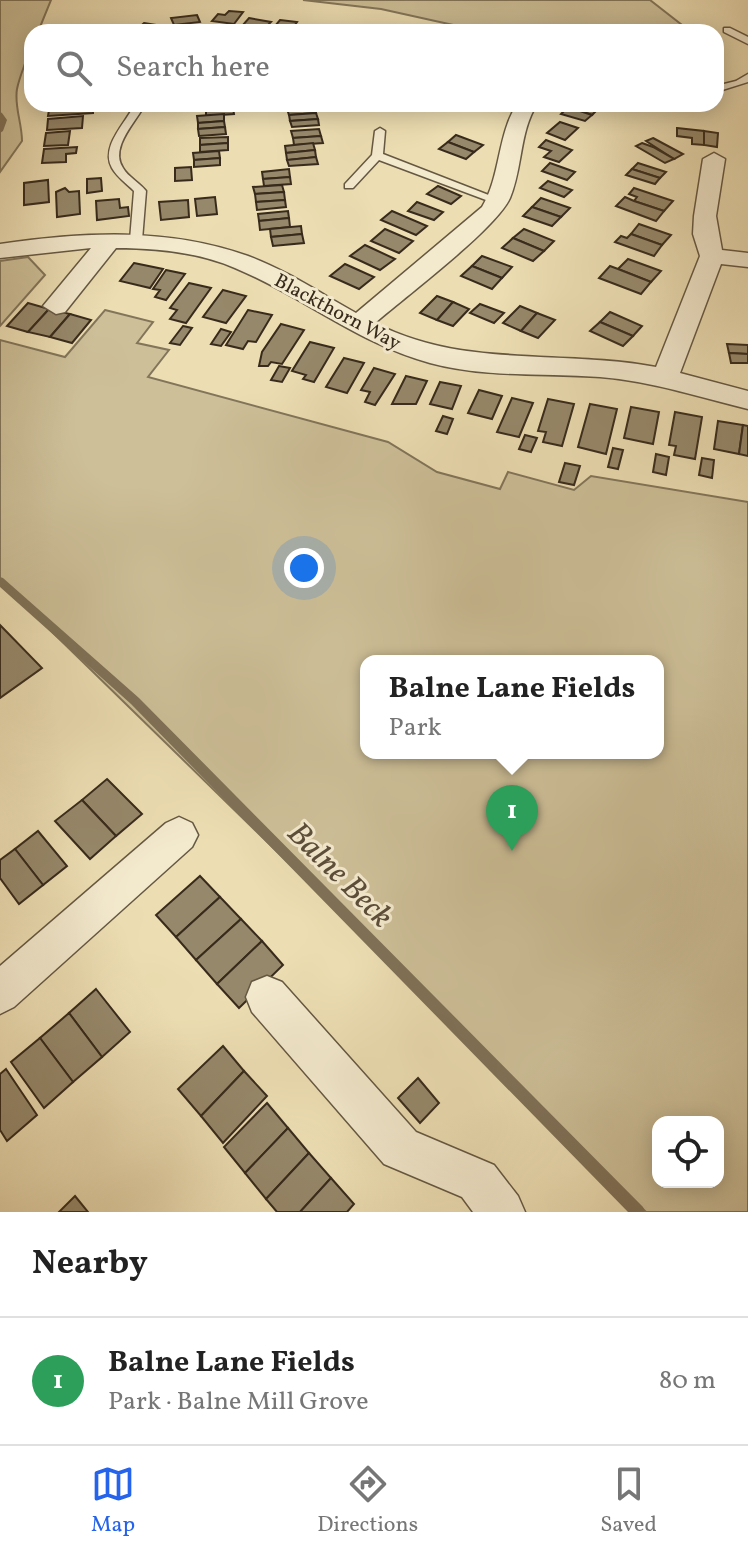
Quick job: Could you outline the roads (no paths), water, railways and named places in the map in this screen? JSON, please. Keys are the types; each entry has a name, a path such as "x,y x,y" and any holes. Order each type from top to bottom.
{"street":[{"path":"356,326 498,201 520,112"},
{"path":"665,377 712,256 705,234 714,159"},
{"path":"684,182 709,187"},
{"name":"Blackthorn Way","path":"0,251 110,240 136,240 194,248 249,265 356,326 397,345 440,357 516,367 569,366 665,377 748,400"},
{"path":"56,306 72,272 110,240"},
{"path":"712,256 748,260"},
{"path":"0,993 179,835"},
{"path":"267,997 400,1148 478,1181 502,1212"}],"lane":[{"path":"727,30 748,41"},
{"path":"724,87 740,83 748,77"},
{"path":"136,112 113,156 119,172 140,191 136,240"},
{"path":"349,186 377,156 380,131"},
{"path":"377,156 498,201"}],"waterway":[{"name":"Balne Beck","path":"0,114 4,120 0,131"},
{"name":"Balne Beck","path":"0,581 135,701 638,1212"}],"place":[{"name":"Balne Lane Fields","path":"512,851"}]}
